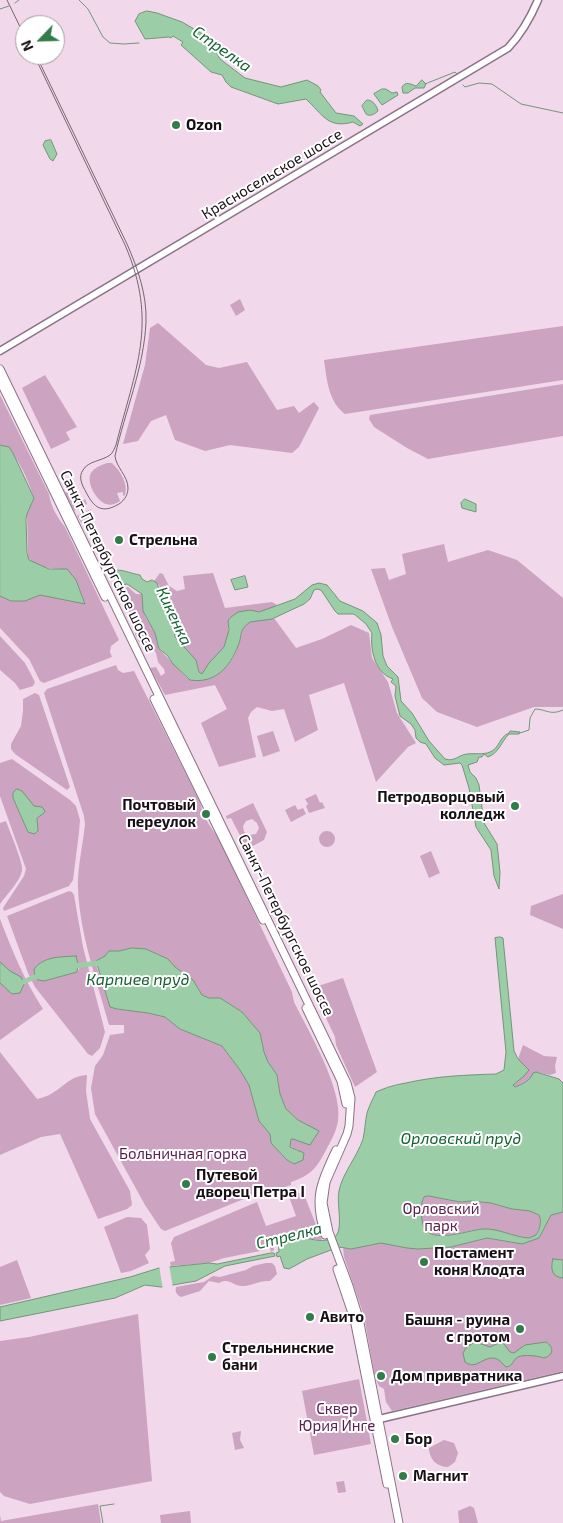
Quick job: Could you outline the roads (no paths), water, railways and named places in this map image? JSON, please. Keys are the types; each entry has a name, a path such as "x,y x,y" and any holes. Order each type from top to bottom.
{"main road":[{"name":"Красносельское шоссе","path":"0,351 508,48 529,22 538,0"},
{"name":"Санкт-Петербургское шоссе","path":"0,369 347,1083 350,1098 349,1126 324,1190 323,1211 327,1233"},
{"name":"Санкт-Петербургское шоссе","path":"0,381 341,1081 347,1105 346,1123 339,1144 323,1177 318,1199 320,1219 327,1233 354,1319 399,1523"},
{"path":"377,1420 563,1376"},
{"name":"Санкт-Петербургское шоссе","path":"377,1420 394,1523"}],"water":[{"path":"147,11 182,22 206,36 220,59 245,78 281,87 307,80 318,86 321,90 320,92 336,113 354,116 363,124 360,126 353,122 337,124 332,122 326,119 306,99 278,104 231,87 222,75 211,72 181,45 183,42 173,36 171,38 145,39 135,21 139,14"},
{"path":"422,80 426,84 424,88 415,88 408,93 403,93 402,87 405,84 416,86"},
{"path":"382,89 392,93 397,92 398,95 382,105 374,94"},
{"path":"367,100 375,105 378,111 372,115 366,114 362,106"},
{"path":"51,140 57,154 53,161 43,145 45,141"},
{"path":"0,445 9,447 13,453 34,498 26,519 29,560 49,569 67,569 76,580 85,604 40,595 25,601 11,601 0,596"},
{"path":"465,499 476,504 476,512 462,508 461,503"},
{"path":"115,571 140,575 147,582 152,580 157,583 164,604 174,610 179,619 175,637 196,660 199,672 202,674 209,663 224,647 229,630 228,621 231,617 238,612 250,610 259,612 295,599 312,585 319,583 327,585 340,601 363,611 377,623 381,635 383,656 387,666 398,677 401,701 412,713 429,741 445,759 451,760 467,754 490,752 510,731 520,732 519,734 509,734 492,755 488,757 484,754 482,757 479,757 477,762 468,765 470,772 476,778 479,785 484,823 497,844 500,872 499,889 494,876 491,850 476,827 469,788 462,765 460,763 444,765 435,758 426,744 416,738 415,730 411,724 400,716 395,696 396,686 391,682 393,679 382,672 375,660 372,647 372,633 366,624 354,614 338,614 321,590 317,589 314,590 310,599 304,604 272,619 250,622 242,630 235,654 226,667 214,677 199,681 190,680 159,649 155,633 143,611 142,594 127,584 121,585 115,576"},
{"path":"245,576 248,587 235,590 231,580"},
{"path":"17,789 22,791 34,806 42,807 45,811 37,818 38,831 34,834 28,832 13,798 13,793"},
{"name":"Орловский пруд","path":"495,938 503,938 514,1051 518,1059 529,1070 513,1085 515,1087 523,1083 536,1072 559,1079 563,1083 563,1212 551,1215 539,1238 522,1244 487,1238 451,1247 418,1249 381,1243 351,1249 339,1247 307,1259 289,1269 284,1268 280,1256 277,1257 276,1253 279,1252 278,1240 285,1237 298,1236 326,1240 337,1235 339,1230 339,1191 346,1172 363,1139 367,1113 376,1092 391,1086 428,1079 496,1074 504,1070 506,1052","holes":["429,1196 460,1202 491,1203 512,1209 530,1211 539,1215 539,1228 536,1235 529,1238 489,1229 438,1235 430,1233 424,1228 421,1211 424,1197"]},
{"name":"Карпиев пруд","path":"132,948 146,949 168,959 175,967 193,980 202,995 209,998 220,998 242,1012 260,1033 268,1062 277,1075 280,1094 286,1109 298,1120 319,1131 310,1145 291,1139 290,1147 304,1153 303,1160 294,1164 287,1160 271,1143 270,1134 259,1121 249,1085 222,1046 180,1029 165,1017 110,1007 96,961 105,956 109,951"},
{"path":"76,956 77,972 44,981 38,980 35,977 34,969 48,959"},
{"path":"0,962 10,971 21,977 24,984 20,993 12,994 0,983"},
{"path":"274,1253 275,1256 225,1266 196,1281 161,1287 145,1285 115,1298 0,1321 0,1307 130,1277 159,1268 209,1263 217,1264"},
{"path":"553,1259 563,1260 563,1278 554,1274"},
{"path":"475,1342 490,1347 503,1343 510,1352 514,1353 525,1345 546,1342 552,1348 552,1351 550,1355 544,1358 528,1355 518,1357 506,1367 497,1359 492,1358 473,1365 465,1362 463,1353 466,1348"}],"waterway":[{"name":"Стрелка","path":"15,3 19,0"},
{"path":"79,0 88,9 103,37 110,43 139,43"},
{"name":"Стрелка","path":"0,9 9,6"},
{"name":"Стрелка","path":"425,84 455,72 457,74"},
{"name":"Стрелка","path":"463,85 465,87 479,83 492,84 521,104 563,113"},
{"name":"Кикенка","path":"520,733 529,730 530,718 535,709 551,712 563,710"},
{"path":"73,966 99,963"},
{"path":"18,984 40,975"},
{"path":"103,1523 100,1506 114,1504"}],"tram line":[{"path":"7,0 15,16"},
{"path":"39,65 125,245 141,298 142,323 140,346 136,369 116,445 111,454 85,467 81,475 83,487 92,502 99,508 108,509 121,502 126,497 128,490 126,479 117,464 115,456 142,356 146,322 145,302 138,273 127,244 41,65"}],"place":[{"name":"Ozon","path":"176,125"},
{"name":"Стрельна","path":"119,540"},
{"name":"Петродворцовый колледж","path":"515,806"},
{"name":"Почтовый переулок","path":"206,814"},
{"name":"Путевой дворец Петра I","path":"186,1184"},
{"name":"Постамент коня Клодта","path":"424,1262"},
{"name":"Авито","path":"310,1317"},
{"name":"Башня - руина с гротом","path":"520,1329"},
{"name":"Стрельнинские бани","path":"212,1357"},
{"name":"Дом привратника","path":"381,1376"},
{"name":"Бор","path":"395,1439"},
{"name":"Магнит","path":"403,1476"}],"park label":[{"name":"Больничная горка","path":"183,1154"},
{"name":"Орловский парк","path":"441,1218"},
{"name":"Сквер Юрия Инге","path":"337,1418"}]}
